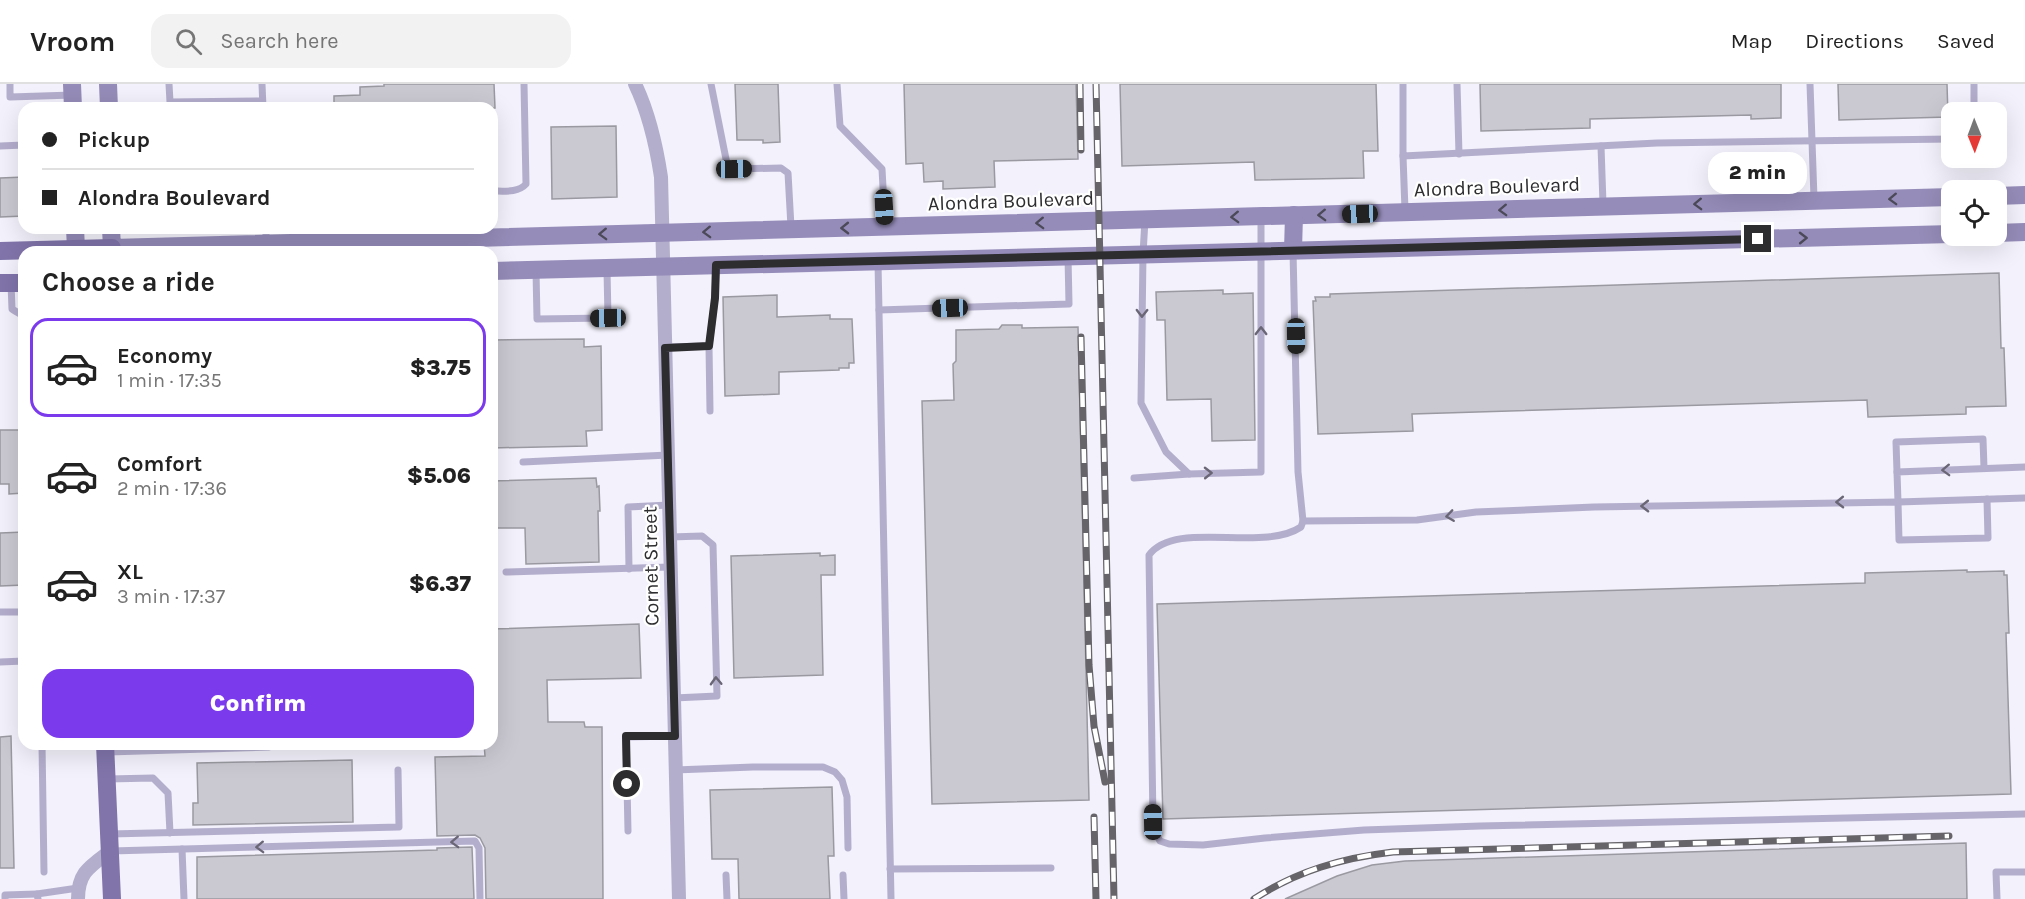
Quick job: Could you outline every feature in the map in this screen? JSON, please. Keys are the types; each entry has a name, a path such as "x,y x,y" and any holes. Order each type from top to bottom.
{"main road":[{"path":"108,84 109,102"},
{"path":"2007,196 2025,195"},
{"name":"Alondra Boulevard","path":"498,233 662,233 1941,197"},
{"path":"1293,250 1294,215"},
{"path":"2007,233 2025,232"},
{"name":"Alondra Boulevard","path":"156,246 266,236 404,234"},
{"path":"498,271 1941,234"},
{"name":"Alondra Boulevard","path":"0,251 18,251"},
{"path":"105,750 112,899"}],"street":[{"name":"Cornet Street","path":"635,84 644,102 656,145 661,177 679,899"},
{"path":"78,893 85,871 108,843"}],"lane":[{"path":"10,84 10,97 73,96"},
{"path":"169,84 170,102"},
{"path":"262,84 262,102"},
{"path":"498,191 522,189 526,184 524,84"},
{"path":"711,84 727,164 734,169 781,168 788,174 791,229"},
{"path":"837,84 840,126 882,169 885,227"},
{"path":"1403,84 1405,212"},
{"path":"1457,84 1459,154"},
{"path":"1810,84 1814,201"},
{"path":"1974,84 1974,102"},
{"path":"1403,156 1601,146 1941,139"},
{"path":"0,146 18,145"},
{"path":"1601,146 1603,207"},
{"path":"1134,478 1261,472 1261,216"},
{"path":"1145,220 1141,403 1166,452 1189,474"},
{"path":"1293,250 1303,522 1301,527 1283,536 1196,537 1166,542 1149,555 1153,822 1155,834 1160,841 1169,844 1203,845 1287,836 1422,828 2025,814"},
{"path":"879,310 1069,304 1067,256"},
{"path":"878,261 891,899"},
{"path":"710,411 709,346 715,298 716,265"},
{"path":"536,270 537,319 608,318 607,268"},
{"path":"12,283 12,309 18,311"},
{"path":"665,348 709,346"},
{"path":"1984,468 1983,439 1896,442 1899,540 1988,538 1987,499"},
{"path":"523,462 668,455"},
{"path":"1898,472 2025,467"},
{"path":"1303,522 1417,520 1476,512 1594,507 2025,498"},
{"path":"629,569 628,507 669,505"},
{"path":"670,537 702,537 712,545 717,696 674,698"},
{"path":"506,572 670,567"},
{"path":"0,612 18,612"},
{"path":"0,662 18,662"},
{"path":"628,831 626,736 675,736"},
{"path":"42,750 44,872"},
{"path":"675,770 822,767 835,772 842,780 846,797 848,848"},
{"path":"108,843 170,833 399,827 398,770"},
{"path":"106,779 153,778 168,793 170,833"},
{"path":"108,843 182,849 475,841 479,848 480,899"},
{"path":"182,849 184,899"},
{"path":"890,869 1051,868"},
{"path":"1997,899 1996,872 2025,872"},
{"path":"843,874 844,899"},
{"path":"726,875 727,899"},
{"path":"4,896 38,897 78,893"}],"building":[{"path":"384,84 494,84 495,102 334,102 334,96 360,95 360,87 384,86"},
{"path":"735,84 778,84 780,142 737,140"},
{"path":"904,84 1076,84 1078,159 994,161 995,187 943,189 943,181 924,182 923,163 906,164"},
{"path":"1120,84 1376,84 1378,151 1363,151 1364,178 1255,180 1254,162 1122,166"},
{"path":"1480,84 1781,84 1781,118 1751,119 1751,115 1590,119 1590,128 1481,131"},
{"path":"1838,84 1947,84 1948,102 1941,102 1941,117 1839,120"},
{"path":"616,126 617,197 552,199 551,127"},
{"path":"18,177 18,216 0,217 0,178"},
{"path":"1999,273 2001,348 2004,348 2006,406 1966,407 1966,414 1868,417 1867,400 1412,414 1413,431 1318,434 1313,301 1316,301 1315,297 1330,297 1330,294"},
{"path":"1223,290 1223,294 1253,293 1255,440 1212,441 1211,399 1167,400 1165,320 1157,320 1156,292"},
{"path":"777,295 777,317 830,315 830,319 852,319 854,363 849,363 849,368 839,368 839,370 779,372 779,394 725,396 723,297"},
{"path":"1002,325 1022,325 1022,328 1078,327 1089,800 932,804 922,401 954,400 953,364 956,361 956,330 999,329"},
{"path":"584,339 584,347 601,346 602,430 586,431 587,446 498,448 498,340"},
{"path":"0,430 18,430 18,493 9,494 9,484 0,484"},
{"path":"596,478 597,487 599,486 600,511 598,511 599,562 526,564 525,528 498,528 498,481"},
{"path":"18,532 18,585 0,586 0,533"},
{"path":"820,553 820,556 835,555 835,575 821,575 823,675 734,678 731,556"},
{"path":"1967,570 1967,572 2004,571 2004,575 2007,575 2009,633 2006,633 2011,794 1163,819 1157,604 1865,583 1865,573"},
{"path":"639,624 641,678 547,680 548,722 584,722 585,727 602,727 603,899 486,899 485,848 480,838 475,835 437,836 435,757 485,756 484,750 498,750 498,629"},
{"path":"11,736 14,868 0,868 0,737"},
{"path":"352,760 353,822 193,825 193,803 198,803 197,763"},
{"path":"832,787 834,856 828,856 830,899 739,899 738,859 712,859 710,790"},
{"path":"1966,843 1967,899 1285,899 1337,876 1372,865 1405,861"},
{"path":"472,847 474,899 197,899 197,857"}],"railway":[{"path":"1080,84 1081,150"},
{"path":"1096,84 1114,899"},
{"path":"1081,337 1089,665 1094,726 1105,782"},
{"path":"1094,817 1096,899"},
{"path":"1254,899 1270,889 1320,867 1393,852 1949,836"}],"route":[{"path":"627,784 626,736 675,736 665,348 709,346 715,298 716,265 1758,239"}]}
